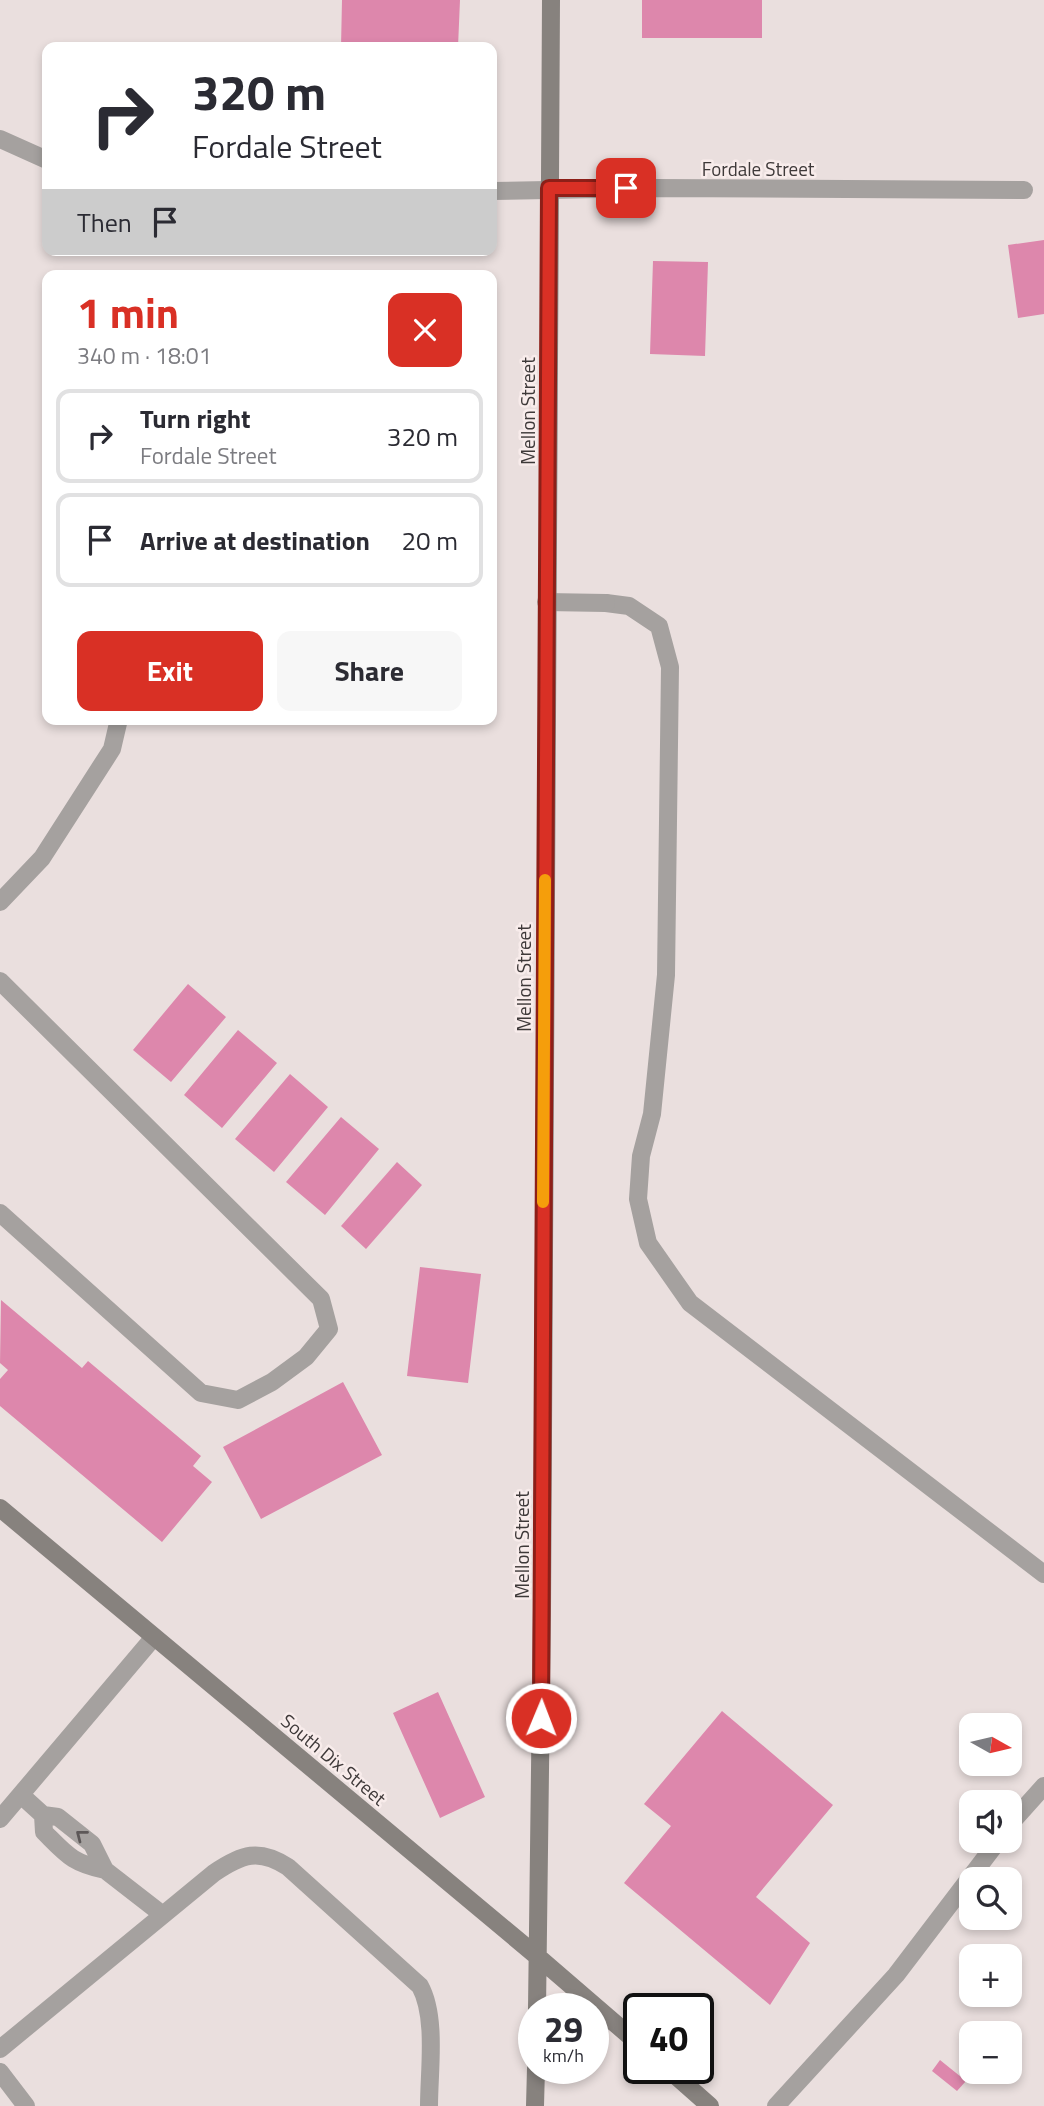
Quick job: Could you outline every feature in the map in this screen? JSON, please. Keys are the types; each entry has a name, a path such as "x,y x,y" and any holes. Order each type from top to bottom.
{"street":[{"name":"Mellon Street","path":"537,1993 551,0"},
{"path":"0,139 42,158"},
{"name":"Fordale Street","path":"497,191 549,188 1024,190"},
{"path":"546,602 629,606 659,626 670,667 666,975 652,1114 641,1156 638,1199 648,1243 690,1303 1044,1574"},
{"path":"0,902 42,858 112,749 118,725"},
{"path":"0,981 321,1299 329,1329 306,1357 272,1382 238,1400 201,1393 0,1213"},
{"name":"South Dix Street","path":"0,1508 623,2030"},
{"path":"0,1819 154,1637"},
{"path":"1022,1811 1044,1786"},
{"path":"21,1795 43,1815 58,1817 92,1844 105,1870 163,1915"},
{"path":"776,2106 895,1975 989,1853"},
{"path":"0,2049 214,1873 241,1857 257,1854 272,1857 288,1867 420,1986 427,1999 429,2015 429,2106"},
{"path":"0,2072 26,2106"},
{"path":"535,2106 536,2084"},
{"path":"685,2084 710,2106"}],"building":[{"path":"342,0 460,0 458,42 341,42"},
{"path":"642,0 762,0 762,38 642,38"},
{"path":"1044,240 1044,314 1018,318 1008,245"},
{"path":"653,261 708,262 705,356 650,354"},
{"path":"188,984 226,1017 171,1082 133,1050"},
{"path":"238,1030 277,1063 222,1128 184,1095"},
{"path":"290,1074 328,1107 274,1172 235,1139"},
{"path":"341,1117 379,1149 325,1215 286,1182"},
{"path":"397,1162 422,1185 366,1249 341,1226"},
{"path":"420,1267 481,1274 468,1383 407,1376"},
{"path":"1,1300 82,1368 88,1361 201,1456 193,1466 212,1482 162,1542 0,1406 0,1379 8,1370 0,1363"},
{"path":"343,1382 382,1455 261,1519 223,1447"},
{"path":"438,1692 485,1797 440,1818 393,1713"},
{"path":"722,1711 833,1805 756,1897 810,1943 770,2005 624,1883 671,1826 644,1804"},
{"path":"940,2060 959,2075 959,2084 963,2084 957,2091 932,2071"}],"slow traffic":[{"path":"543,1202 545,880"}],"route":[{"path":"541,1718 549,188 626,188"}]}
